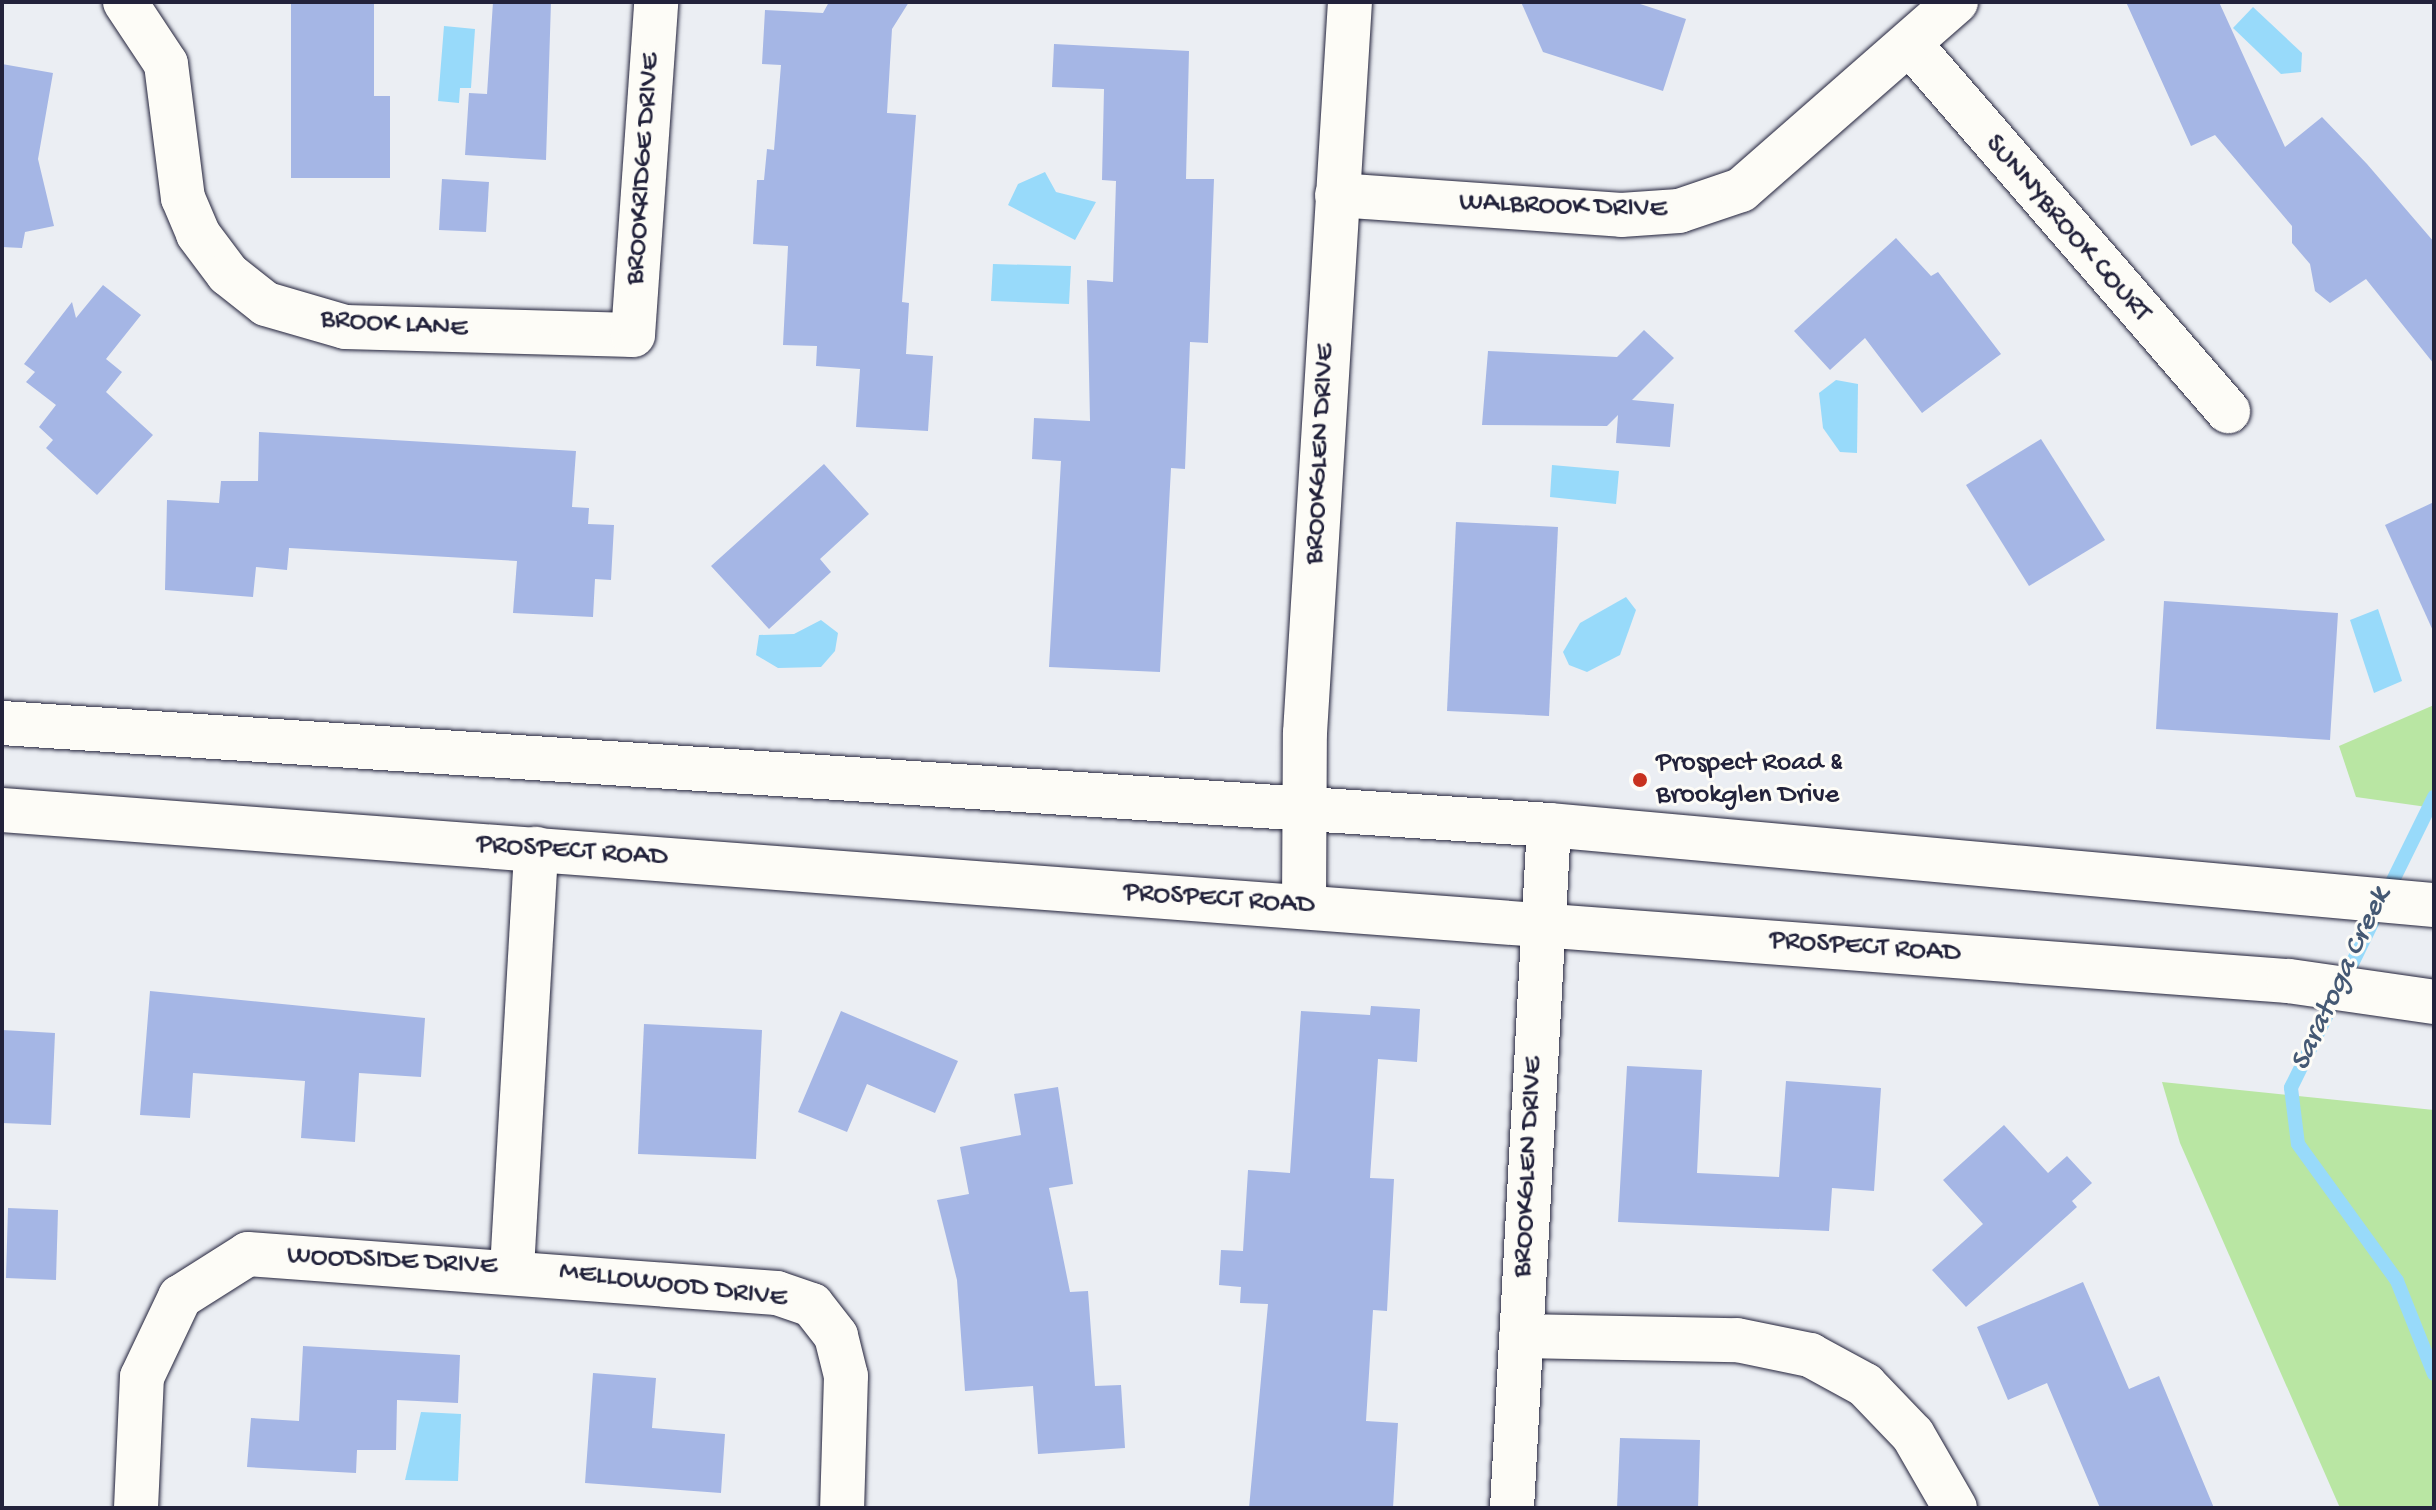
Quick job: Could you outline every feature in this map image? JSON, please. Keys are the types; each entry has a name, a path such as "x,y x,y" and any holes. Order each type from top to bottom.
{"street":[{"name":"BROOK LANE","path":"125,2 166,64 183,198 198,234 228,274 266,304 345,327 633,335"},
{"name":"BROOKRIDGE DRIVE","path":"633,335 656,2"},
{"name":"BROOKGLEN DRIVE","path":"1304,906 1304,808 1350,2"},
{"name":"WALBROOK DRIVE","path":"1337,195 1621,215 1679,211 1741,190 1956,2"},
{"name":"SUNNYBROOK COURT","path":"1910,44 2228,411"},
{"path":"2,723 1549,825 2432,904"},
{"name":"PROSPECT ROAD","path":"2,810 2289,981 2434,1002"},
{"name":"BROOKGLEN DRIVE","path":"1512,1508 1549,825"},
{"name":"WOODSIDE DRIVE","path":"136,1508 142,1377 180,1297 248,1254 512,1269 536,849"},
{"name":"MELLOWOOD DRIVE","path":"512,1269 777,1293 812,1305 836,1336 846,1376 842,1508"},
{"path":"1521,1336 1737,1340 1810,1355 1865,1385 1913,1435 1955,1508"}],"green space":[{"path":"2434,705 2434,808 2356,797 2339,746"},
{"path":"2162,1082 2434,1110 2434,1508 2340,1508 2180,1143"}],"water":[{"path":"2253,7 2302,53 2301,72 2281,74 2233,28"},
{"path":"444,26 475,29 471,88 460,88 459,103 438,101"},
{"path":"1045,172 1056,192 1096,202 1075,240 1008,205 1018,184"},
{"path":"993,264 1071,266 1069,304 991,301"},
{"path":"1836,380 1858,384 1857,453 1840,452 1823,428 1819,393"},
{"path":"1552,465 1619,471 1616,504 1550,497"},
{"path":"1626,597 1636,610 1620,655 1587,672 1569,665 1563,652 1580,623"},
{"path":"2378,609 2402,681 2374,693 2350,620"},
{"path":"821,620 838,633 835,651 821,667 778,668 756,655 759,635 794,634"},
{"path":"421,1412 461,1414 458,1481 405,1480"}],"building":[{"path":"291,2 374,2 374,96 390,96 390,178 291,178"},
{"path":"493,2 551,2 546,160 465,155 469,93 487,94"},
{"path":"829,2 909,2 892,29 887,113 916,115 902,302 909,303 906,354 933,356 928,431 856,427 860,369 816,366 817,346 783,345 788,246 753,244 757,180 764,180 767,149 774,150 781,65 762,64 765,10 823,13"},
{"path":"1521,2 1634,2 1686,19 1663,91 1543,52"},
{"path":"2126,2 2219,2 2285,147 2322,117 2434,242 2434,364 2366,279 2330,303 2315,291 2310,264 2292,243 2292,226 2215,135 2191,146"},
{"path":"1054,44 1189,51 1186,179 1214,179 1208,343 1190,342 1185,469 1171,468 1160,672 1049,667 1061,461 1032,459 1034,418 1090,421 1087,280 1113,282 1116,181 1102,180 1104,89 1052,87"},
{"path":"2,64 53,73 38,159 54,226 25,232 22,248 2,247"},
{"path":"442,179 489,182 486,232 439,230"},
{"path":"1896,238 1931,276 1938,272 2001,354 1922,413 1865,338 1830,370 1794,331"},
{"path":"103,285 141,315 106,359 122,372 106,392 153,435 97,495 46,448 53,440 39,427 56,405 26,382 35,372 24,364 72,302 76,318"},
{"path":"1644,330 1674,358 1632,400 1674,404 1670,447 1616,443 1618,415 1607,426 1482,425 1488,351 1617,357"},
{"path":"259,432 576,451 572,507 589,508 588,524 614,525 611,580 595,579 593,617 513,613 517,561 289,548 287,570 256,567 253,597 165,590 167,500 219,503 221,481 258,481"},
{"path":"2041,439 2105,540 2029,586 1966,485"},
{"path":"824,464 869,514 820,559 831,572 769,629 711,566"},
{"path":"2434,502 2434,633 2385,525"},
{"path":"1456,522 1558,527 1549,716 1447,711"},
{"path":"2164,601 2338,613 2330,740 2156,729"},
{"path":"150,991 425,1018 421,1077 359,1073 355,1142 301,1138 305,1081 193,1073 190,1118 140,1115"},
{"path":"1371,1006 1420,1009 1417,1062 1378,1059 1370,1178 1394,1179 1387,1311 1373,1310 1366,1421 1398,1423 1393,1508 1249,1508 1268,1304 1240,1303 1241,1287 1219,1285 1221,1250 1243,1251 1248,1170 1290,1173 1301,1011 1370,1015"},
{"path":"841,1011 958,1061 935,1113 867,1084 847,1132 798,1112"},
{"path":"644,1024 762,1030 756,1159 638,1154"},
{"path":"2,1030 55,1033 51,1125 2,1123"},
{"path":"1627,1066 1702,1070 1697,1173 1779,1177 1786,1081 1881,1088 1874,1191 1832,1188 1829,1231 1618,1222"},
{"path":"1058,1087 1073,1184 1049,1188 1070,1292 1088,1291 1095,1386 1121,1385 1125,1448 1038,1454 1033,1386 965,1391 957,1280 937,1200 969,1194 960,1147 1021,1135 1014,1094"},
{"path":"2004,1125 2048,1173 2067,1156 2092,1183 2072,1201 2077,1207 1966,1307 1932,1270 1983,1224 1943,1180"},
{"path":"8,1208 58,1210 56,1280 6,1278"},
{"path":"2083,1282 2129,1389 2159,1376 2214,1508 2100,1508 2047,1383 2008,1400 1977,1327"},
{"path":"303,1346 460,1355 458,1403 397,1400 396,1450 357,1450 356,1473 247,1467 251,1418 299,1421"},
{"path":"593,1373 656,1378 652,1428 725,1434 721,1493 585,1483"},
{"path":"1620,1438 1700,1440 1698,1508 1617,1508"}],"waterway":[{"name":"Saratoga Creek","path":"2434,797 2291,1088 2298,1144 2397,1281 2434,1374"}],"place":[{"name":"Prospect Road & Brookglen Drive","path":"1640,780"}]}
